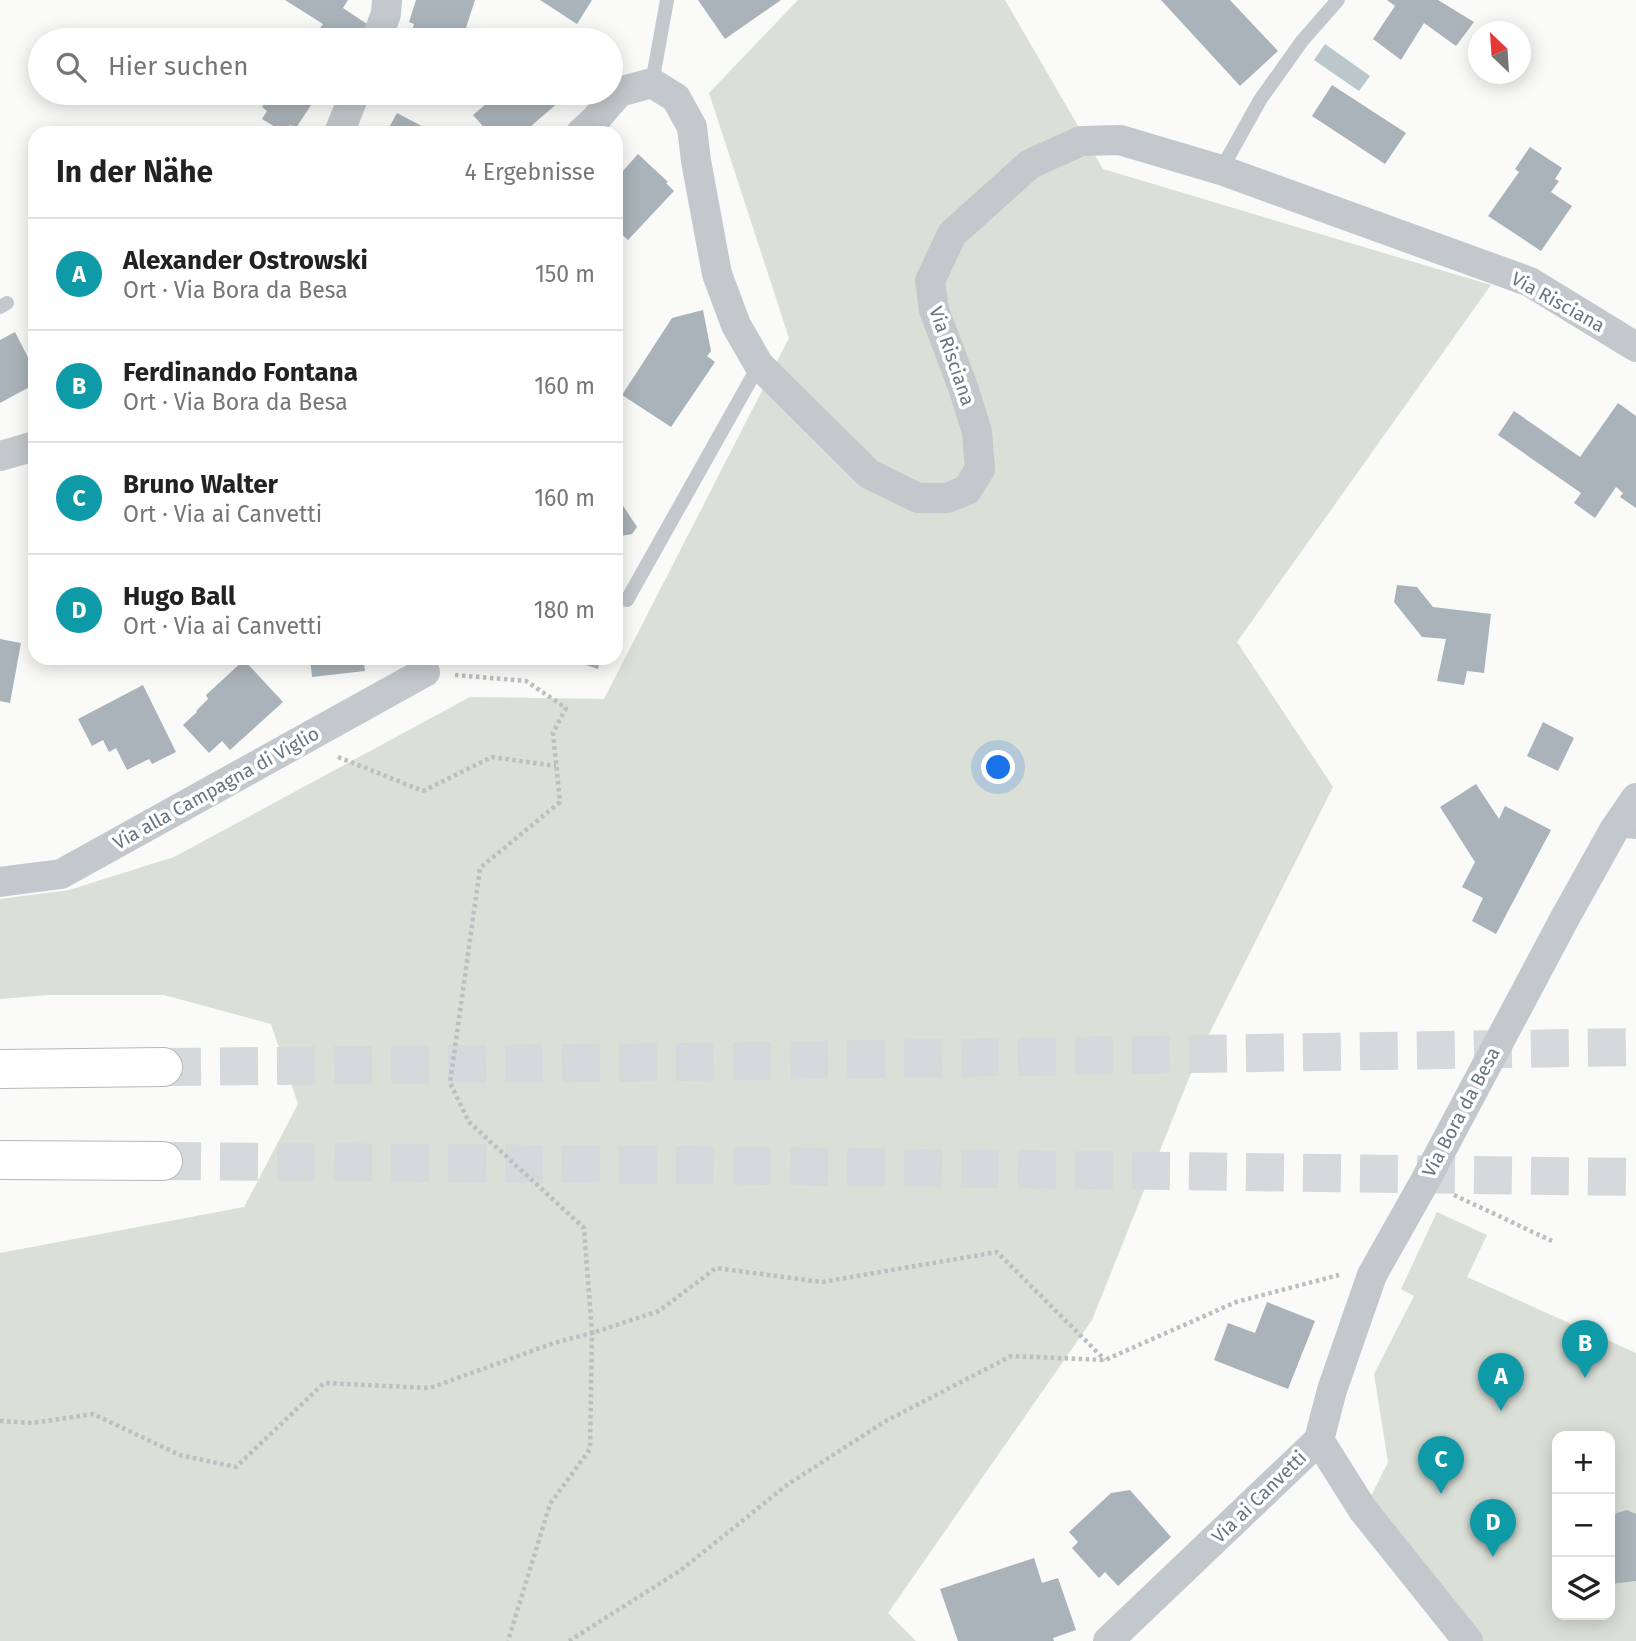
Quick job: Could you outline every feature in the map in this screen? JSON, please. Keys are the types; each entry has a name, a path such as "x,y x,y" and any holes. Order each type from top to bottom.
{"highway":[{"path":"0,1069 163,1068"},
{"path":"0,1160 163,1161"}],"street":[{"path":"381,28 386,14 387,0"},
{"path":"623,91 652,83"},
{"name":"Via Risciana","path":"652,83 676,98 692,127 717,274 736,325 759,365 869,474 918,498 947,498 967,490 980,469 977,432 934,310 930,281 952,234 1030,164 1081,141 1120,140 1221,170 1530,282 1636,347"},
{"path":"343,126 350,105"},
{"path":"589,126 608,105"},
{"path":"0,456 28,448"},
{"name":"Via alla Campagna di Viglio","path":"0,882 61,874 425,672"},
{"name":"Via Bora da Besa","path":"1319,1440 1332,1390 1372,1275 1566,916 1625,831 1636,799"},
{"name":"Via ai Canvetti","path":"1108,1641 1319,1440 1363,1510 1468,1641"}],"lane":[{"path":"652,83 667,0"},
{"path":"1221,170 1260,100 1302,41 1338,0"},
{"path":"627,600 759,365"}],"path":[{"path":"425,672 526,681 566,708 553,733 560,802 480,867 450,1083 469,1122 584,1228 592,1333 590,1449 550,1504 508,1641"},
{"path":"300,741 423,790 492,757 556,766"},
{"path":"1425,1181 1552,1241"},
{"path":"0,1421 32,1423 93,1414 180,1455 236,1467 324,1382 430,1388 554,1343 659,1311 716,1268 822,1282 997,1252 1105,1360"},
{"path":"569,1641 681,1570 787,1485 895,1416 1011,1356 1105,1360 1236,1302 1342,1275 1372,1275"}],"shaded area":[{"path":"798,0 1005,0 1103,169 1491,285 1237,642 1333,787 1197,1058 1092,1320 888,1613 916,1641 0,1641 0,1253 244,1207 298,1104 271,1024 164,995 48,995 0,999 0,899 69,890 174,857 470,697 604,699 789,338 709,93"},
{"path":"1325,44 1370,76 1359,91 1314,60"},
{"path":"1437,1212 1487,1235 1467,1277 1636,1353 1636,1641 1481,1641 1369,1500 1388,1462 1374,1374 1414,1296 1401,1289"}],"building":[{"path":"285,0 348,0 343,8 370,26 320,28 323,24"},
{"path":"416,0 475,0 466,28 413,28 414,24 409,22"},
{"path":"540,0 592,0 577,24"},
{"path":"698,0 781,0 725,39"},
{"path":"1161,0 1230,0 1278,51 1240,86"},
{"path":"1387,0 1438,0 1472,21 1468,21 1468,30 1456,46 1424,23 1401,60 1373,39 1395,6"},
{"path":"1332,85 1406,133 1385,164 1312,116"},
{"path":"311,105 297,126 274,126 262,119 267,111 262,107"},
{"path":"485,105 555,105 531,126 483,126 473,115"},
{"path":"397,113 422,126 390,126"},
{"path":"1530,147 1562,168 1555,179 1559,181 1551,192 1572,206 1541,251 1488,216 1519,172 1515,169"},
{"path":"638,154 674,191 628,240 623,235 623,171"},
{"path":"703,310 711,351 707,356 715,362 671,427 623,393 672,318"},
{"path":"15,332 28,357 28,388 0,403 0,340"},
{"path":"1618,403 1636,416 1636,508 1620,497 1623,493 1616,487 1595,518 1574,503 1581,493 1498,435 1514,411 1580,457"},
{"path":"623,506 637,527 632,534 623,536"},
{"path":"1397,585 1417,587 1433,607 1491,614 1484,673 1467,671 1464,685 1437,681 1446,639 1422,637 1394,602"},
{"path":"0,639 21,643 10,703 0,701"},
{"path":"239,665 249,665 283,702 230,750 222,741 209,753 183,725 208,699 206,695"},
{"path":"311,665 364,665 365,671 312,677"},
{"path":"143,685 176,752 152,764 149,759 127,770 116,748 109,752 103,740 92,746 78,719"},
{"path":"1543,722 1574,738 1558,771 1527,756"},
{"path":"1476,784 1499,819 1505,806 1551,830 1496,934 1472,921 1483,898 1462,887 1475,862 1440,807"},
{"path":"1267,1302 1315,1321 1288,1389 1214,1360 1228,1323 1255,1333"},
{"path":"1130,1490 1171,1537 1118,1586 1105,1572 1099,1578 1072,1548 1078,1542 1069,1532 1111,1493"},
{"path":"1627,1510 1636,1514 1636,1581 1615,1583 1617,1513"},
{"path":"1034,1558 1042,1583 1058,1578 1076,1630 1053,1638 1054,1641 958,1641 940,1589"}],"tunnel":[{"path":"163,1067 688,1062 1636,1047"},
{"path":"163,1161 1636,1177"}],"place":[{"name":"Ferdinando Fontana","path":"1585,1378"},
{"name":"Alexander Ostrowski","path":"1501,1411"},
{"name":"Bruno Walter","path":"1441,1494"},
{"name":"Hugo Ball","path":"1493,1557"}]}
